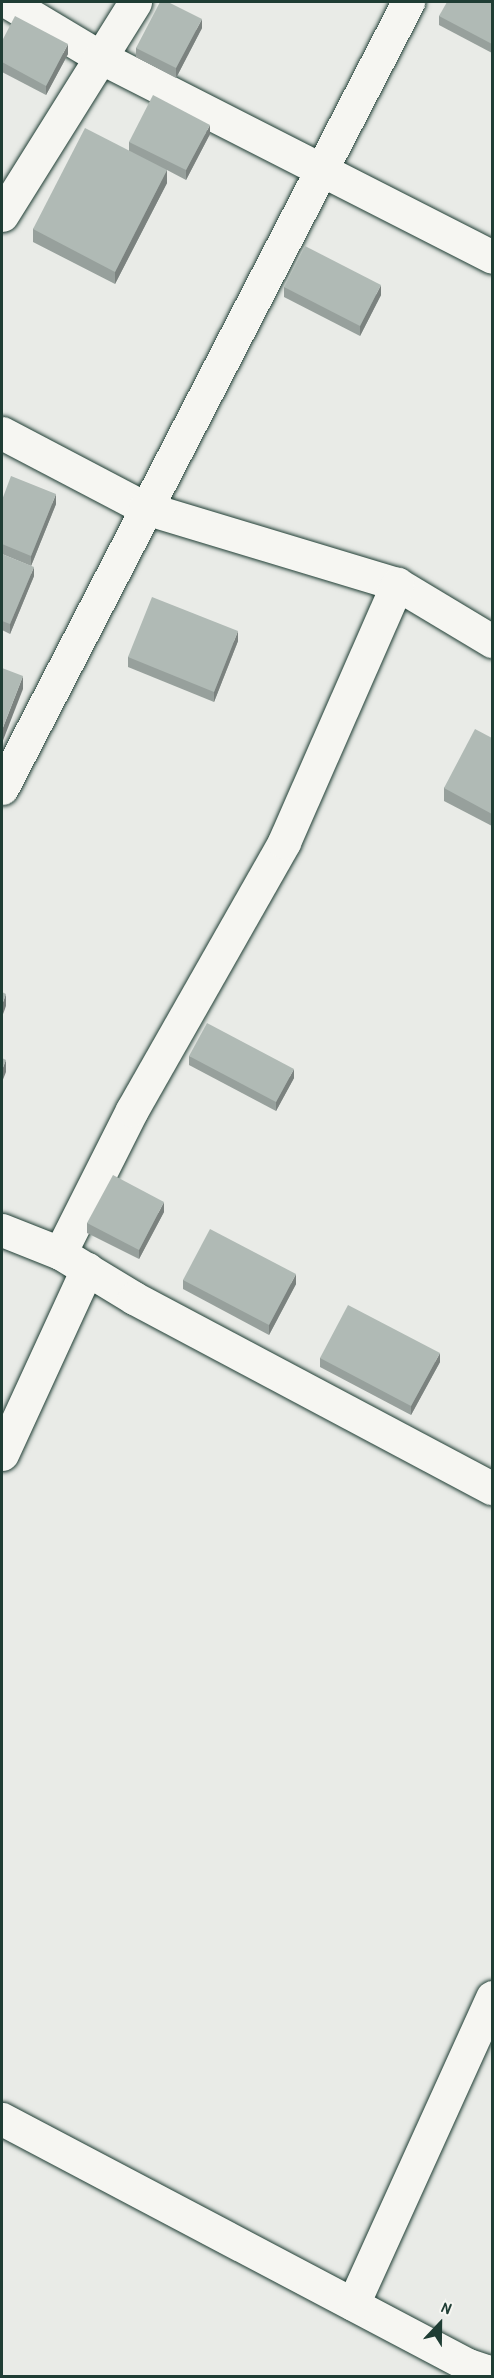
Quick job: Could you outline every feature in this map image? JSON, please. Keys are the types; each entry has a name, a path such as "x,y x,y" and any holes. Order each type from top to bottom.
{"street":[{"path":"8,2 100,57 322,168 492,257"},
{"path":"2,215 135,2"},
{"path":"2,788 408,2"},
{"path":"2,433 145,508 397,584 492,641"},
{"path":"2,1454 132,1110 284,842 397,584"},
{"path":"2,1230 74,1261 145,1304 492,1488"},
{"path":"353,2304 492,1998"},
{"path":"2,2119 475,2371"}],"building":[{"path":"160,2 168,2 202,19 176,68 136,48"},
{"path":"447,2 492,2 492,44 439,16"},
{"path":"15,16 68,44 46,86 2,62 2,41"},
{"path":"153,95 210,125 186,170 129,142"},
{"path":"85,128 167,170 115,272 33,229"},
{"path":"305,246 381,285 360,326 284,287"},
{"path":"11,476 56,494 31,556 2,544 2,500"},
{"path":"2,554 34,567 10,624 2,621"},
{"path":"152,597 238,631 214,692 128,657"},
{"path":"2,668 23,676 2,730"},
{"path":"475,729 492,738 492,814 444,788"},
{"path":"2,992 6,994 2,1005"},
{"path":"207,1023 294,1069 276,1102 189,1056"},
{"path":"2,1058 6,1060 2,1070"},
{"path":"113,1175 164,1202 139,1250 87,1223"},
{"path":"210,1229 296,1274 269,1325 183,1280"},
{"path":"348,1305 440,1353 411,1406 320,1358"}]}
